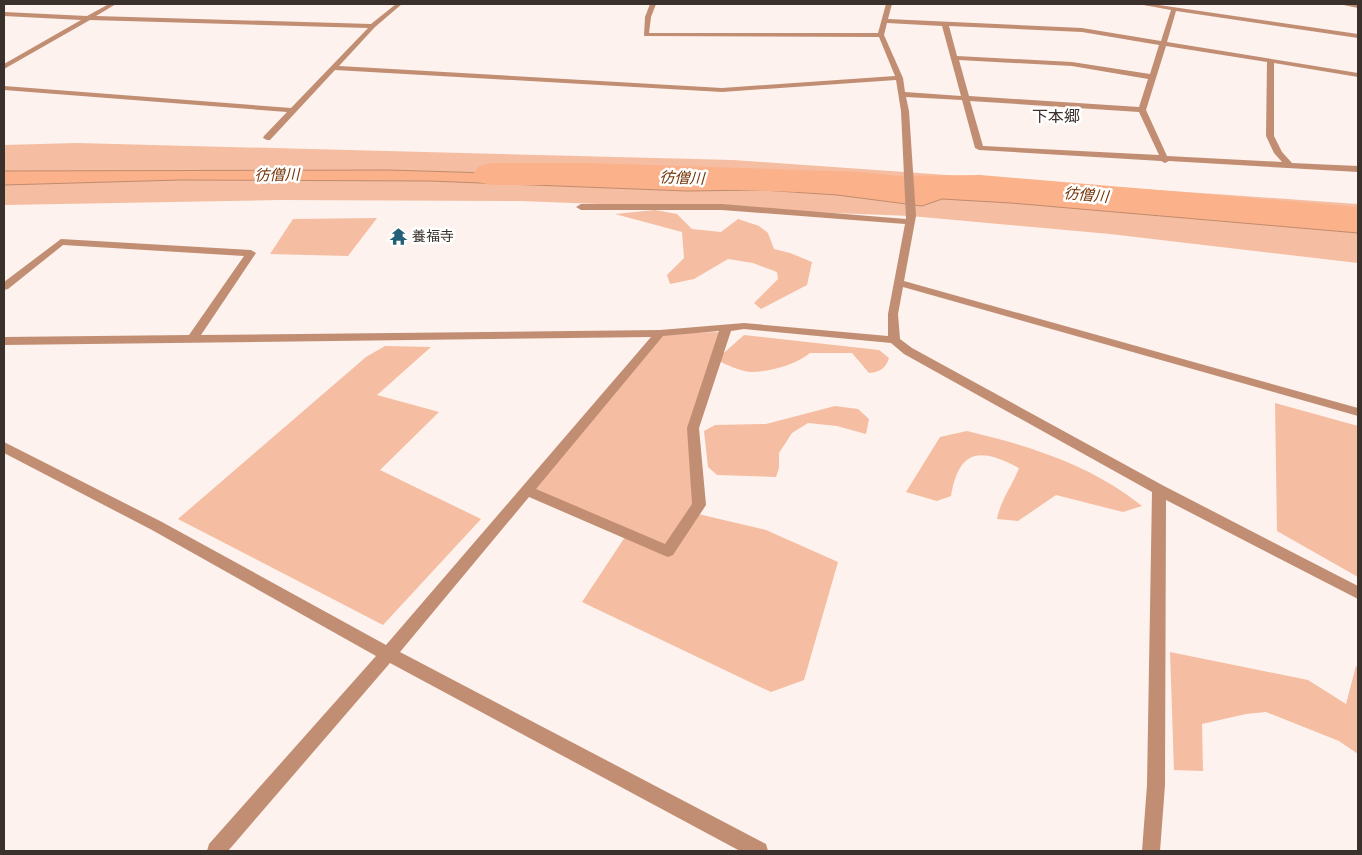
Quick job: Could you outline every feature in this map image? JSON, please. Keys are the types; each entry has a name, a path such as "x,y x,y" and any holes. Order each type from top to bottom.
{"street":[{"path":"4,67 114,4"},
{"path":"267,138 373,26 399,4"},
{"path":"653,4 648,16 646,35 881,35"},
{"path":"889,4 881,35 899,78 906,111 910,219 893,314 894,340"},
{"path":"1141,4 1358,36"},
{"path":"1342,4 1358,6"},
{"path":"1165,160 1142,110 1174,9"},
{"path":"4,14 373,26"},
{"path":"886,21 1082,30 1358,75"},
{"path":"945,23 979,148 1165,160 1358,169"},
{"path":"955,58 1072,64 1152,77"},
{"path":"1270,61 1270,136 1278,153 1290,165"},
{"path":"333,68 722,90 899,78"},
{"path":"4,88 292,110"},
{"path":"902,94 1142,110"},
{"path":"581,207 722,208 910,219"},
{"path":"4,287 62,242 251,252 193,338"},
{"path":"899,283 1358,412"},
{"path":"4,340 660,332 744,326 894,340 908,351 1159,490 1358,593"},
{"path":"526,490 668,551 699,505 693,428 726,328"},
{"path":"216,851 388,654 660,332"},
{"path":"4,447 157,526 388,654 759,851"},
{"path":"1151,851 1156,785 1159,490"}],"shaded area":[{"path":"77,143 733,160 1357,204 1358,263 1110,234 911,216 520,201 279,200 4,205 4,145"},
{"path":"655,210 677,214 692,229 721,232 738,219 759,226 768,233 774,249 812,262 807,285 761,309 754,303 778,279 777,272 753,263 728,259 694,279 670,284 667,275 684,258 682,232 615,214"},
{"path":"377,218 348,256 270,254 293,219"},
{"path":"724,332 717,359 744,335 879,350 889,358 882,369 869,373 852,353 810,353 790,364 758,372 741,370 716,360 694,434 694,513 766,530 838,562 804,680 771,692 582,602 627,534 526,490 660,333"},
{"path":"385,346 431,347 377,395 439,412 380,470 481,519 383,625 178,519 366,357"},
{"path":"1275,403 1358,426 1358,577 1277,531"},
{"path":"835,406 858,409 869,419 866,434 837,426 808,423 792,433 779,453 779,468 776,477 717,475 708,467 704,431 715,425 766,424"},
{"path":"967,431 1014,443 1081,468 1102,479 1142,506 1123,512 1056,495 1018,521 997,519 1001,505 1019,468 1005,461 982,455 966,461 955,480 951,496 937,501 906,492 940,437"},
{"path":"1170,652 1308,680 1346,704 1356,666 1358,668 1358,754 1339,741 1266,712 1246,714 1202,724 1203,771 1174,770"}],"water":[{"path":"388,170 522,174 604,174 909,187 966,186 1147,199 1358,220 1358,233 1011,203 942,199 922,206 837,195 762,190 687,191 429,181 180,180 4,185 4,171"}],"waterway":[{"name":"彷僧川","path":"492,174 588,174 859,183 899,187 980,186 1358,219"}],"place":[{"name":"養福寺","path":"398,236"}],"district":[{"name":"下本郷","path":"1056,116"}]}
